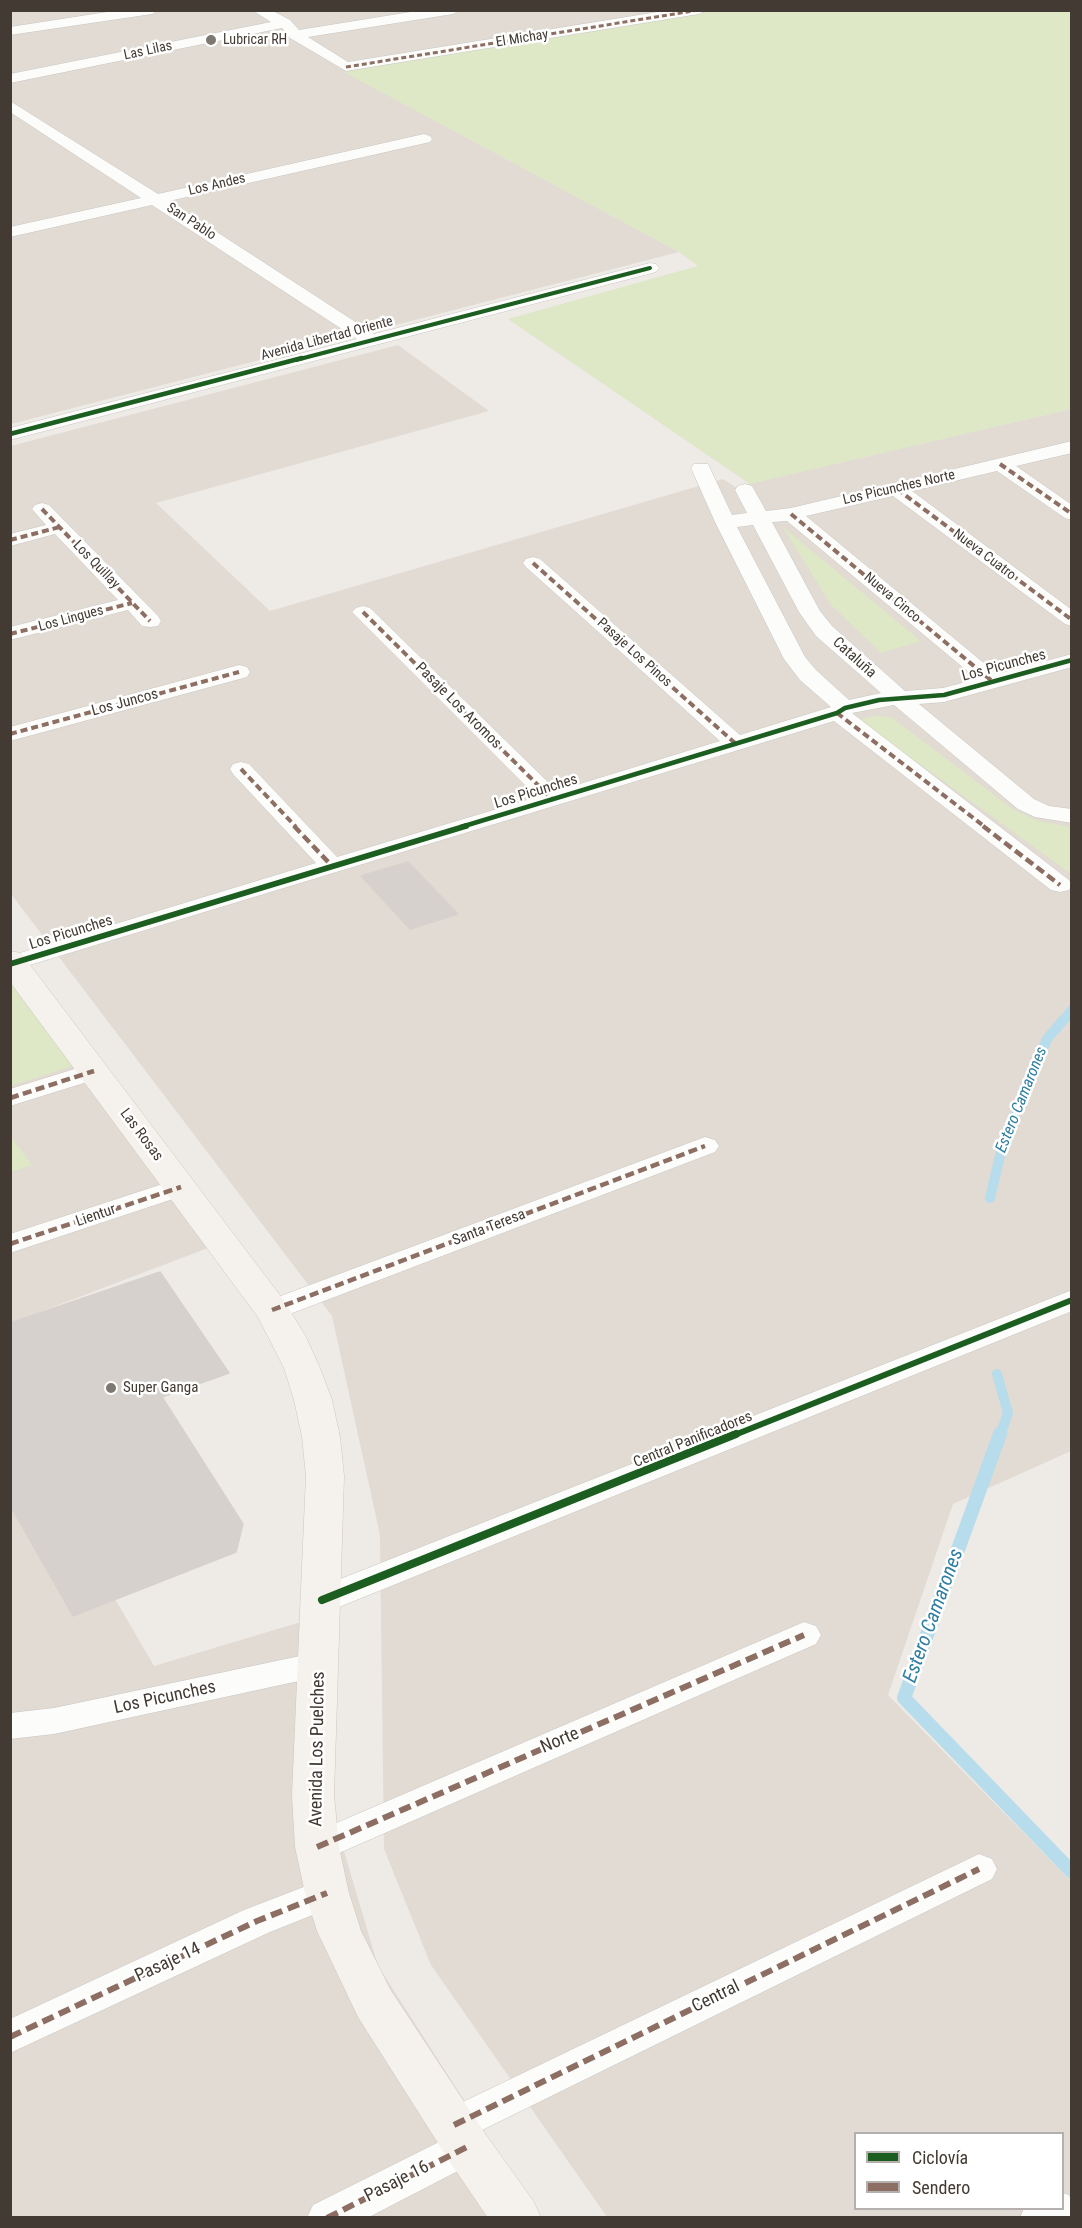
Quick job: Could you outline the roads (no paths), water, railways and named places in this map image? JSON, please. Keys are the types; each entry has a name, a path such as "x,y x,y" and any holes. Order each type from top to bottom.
{"main road":[{"name":"Las Rosas","path":"11,962 272,1310"},
{"name":"Avenida Los Puelches","path":"272,1310 288,1337 313,1400 326,1476 313,1795 317,1847 327,1893 343,1940 374,2003 460,2136 517,2217"}],"street":[{"path":"34,10 50,26"},
{"path":"10,32 152,10"},
{"path":"259,10 285,23 295,35 453,10"},
{"name":"El Michay","path":"295,35 346,67 699,10"},
{"name":"Las Lilas","path":"10,79 285,23"},
{"name":"San Pablo","path":"10,105 371,340"},
{"name":"Los Andes","path":"10,232 424,139"},
{"name":"Avenida Libertad Oriente","path":"10,434 650,268"},
{"name":"Los Picunches Norte","path":"725,522 791,514 1071,447"},
{"path":"1000,464 1071,514"},
{"path":"701,468 725,522 795,659 807,675 841,710 1060,885"},
{"name":"Nueva Cuatro","path":"897,489 1071,620"},
{"name":"Cataluña","path":"745,490 810,612 824,631 900,699 1026,804 1043,812 1071,816"},
{"name":"Los Quillay","path":"42,508 150,621"},
{"name":"Nueva Cinco","path":"791,514 992,681"},
{"path":"10,540 60,527"},
{"name":"Pasaje Los Pinos","path":"533,563 736,744"},
{"name":"Los Lingues","path":"10,634 132,603"},
{"name":"Pasaje Los Aromos","path":"363,612 552,799"},
{"name":"Los Picunches","path":"11,962 736,744 867,702 944,695 1071,660"},
{"name":"Los Juncos","path":"10,734 239,672"},
{"path":"241,769 332,866"},
{"path":"10,1098 94,1071"},
{"name":"Santa Teresa","path":"272,1310 705,1146"},
{"name":"Lientur","path":"10,1244 181,1187"},
{"name":"Central Panificadores","path":"322,1600 1071,1300"},
{"name":"Norte","path":"317,1847 804,1635"},
{"name":"Los Picunches","path":"10,1726 65,1719 319,1665"},
{"name":"Central","path":"460,2136 979,1869"},
{"name":"Pasaje 14","path":"10,2037 257,1921 327,1893"},
{"name":"Pasaje 16","path":"327,2217 460,2136"}],"waterway":[{"name":"Estero Camarones","path":"990,1198 1003,1143 1047,1039 1072,1010"},
{"name":"Estero Camarones","path":"997,1374 1008,1413 1000,1436"},
{"name":"Estero Camarones","path":"1000,1434 904,1698 1072,1872"}],"place":[{"name":"Lubricar RH","path":"211,40"},
{"name":"Super Ganga","path":"111,1388"}]}
